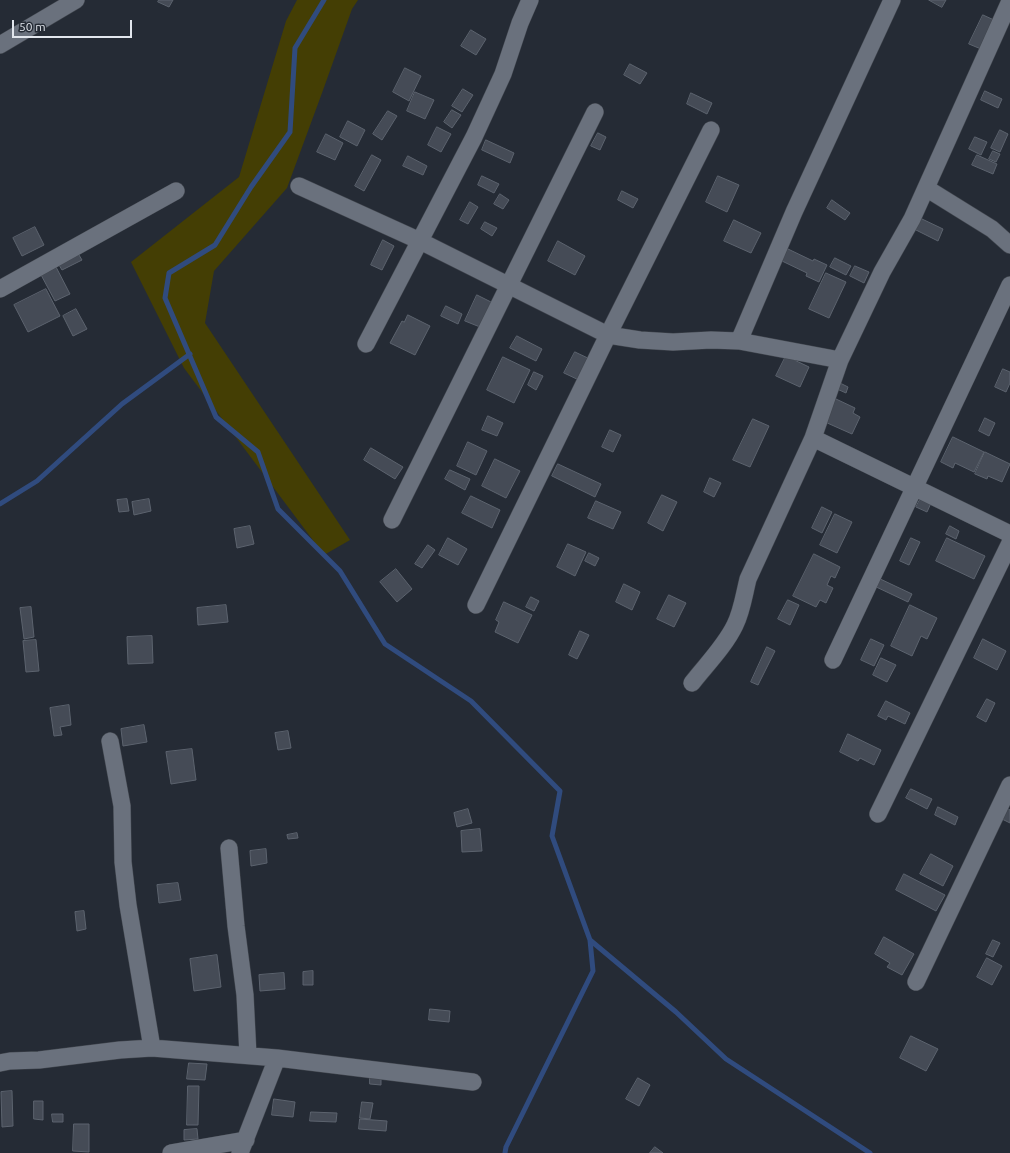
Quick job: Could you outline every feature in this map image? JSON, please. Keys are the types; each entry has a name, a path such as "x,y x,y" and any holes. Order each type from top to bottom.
{"street":[{"path":"0,45 76,0"},
{"path":"366,344 474,137 504,74 520,23 530,0"},
{"path":"739,341 794,212 892,0"},
{"path":"692,683 735,625 743,604 748,579 813,438 840,360 882,272 912,219 1010,0"},
{"path":"392,520 595,112"},
{"path":"476,605 608,335 711,130"},
{"path":"299,186 420,241 608,335 640,340 672,342 711,340 739,341 840,360"},
{"path":"926,188 992,229 1010,245"},
{"path":"0,289 176,191"},
{"path":"833,660 1010,285"},
{"path":"813,438 1010,534"},
{"path":"878,814 1010,543"},
{"path":"110,742 122,806 123,862 128,905 152,1048"},
{"path":"916,982 1010,785"},
{"path":"229,848 236,926 245,995 248,1056"},
{"path":"0,1063 152,1048 277,1058 473,1082"},
{"path":"171,1153 243,1146 277,1058"}],"shaded area":[{"path":"297,0 358,0 352,9 287,188 214,271 205,323 350,540 324,555 184,368 131,262 239,177 286,21"}],"building":[{"path":"159,0 173,0 169,7 158,2"},
{"path":"929,0 946,0 942,7"},
{"path":"983,15 994,20 981,49 969,44"},
{"path":"471,30 486,39 476,55 461,46"},
{"path":"630,64 647,73 640,84 624,75"},
{"path":"405,68 421,76 409,101 393,92"},
{"path":"463,89 473,95 462,112 452,106"},
{"path":"985,91 1002,99 998,108 981,100"},
{"path":"415,92 434,100 425,119 407,111"},
{"path":"691,93 712,103 707,114 687,104"},
{"path":"452,110 461,115 452,128 444,122"},
{"path":"388,111 397,116 382,140 373,134"},
{"path":"348,121 365,130 357,146 340,137"},
{"path":"437,127 451,134 441,152 428,145"},
{"path":"1000,130 1008,134 1000,152 991,148"},
{"path":"598,133 606,137 600,150 591,146"},
{"path":"326,134 343,143 335,160 317,152"},
{"path":"975,137 987,142 981,155 969,149"},
{"path":"486,140 514,153 510,163 482,150"},
{"path":"993,151 1000,154 996,162 989,159"},
{"path":"372,155 381,160 364,191 355,186"},
{"path":"977,155 997,164 993,174 972,165"},
{"path":"408,156 427,166 423,175 403,166"},
{"path":"482,176 499,184 494,193 478,185"},
{"path":"718,176 739,185 727,212 706,202"},
{"path":"622,191 638,199 633,208 618,200"},
{"path":"500,194 509,200 503,209 494,204"},
{"path":"832,200 850,213 845,220 827,208"},
{"path":"470,202 478,207 468,224 460,220"},
{"path":"922,219 943,229 938,241 916,230"},
{"path":"734,220 761,233 751,253 724,241"},
{"path":"485,222 497,228 492,236 481,229"},
{"path":"35,227 44,245 22,256 13,238"},
{"path":"383,240 394,246 382,270 371,265"},
{"path":"558,241 585,256 575,275 548,261"},
{"path":"788,249 813,261 814,259 827,265 819,282 806,276 807,273 782,261"},
{"path":"76,250 82,260 62,270 56,260"},
{"path":"835,258 851,266 846,275 830,267"},
{"path":"55,265 70,294 55,301 40,273"},
{"path":"855,266 869,272 864,283 850,276"},
{"path":"826,273 846,282 829,318 809,309"},
{"path":"46,289 60,316 28,332 14,305"},
{"path":"477,295 491,302 480,327 465,321"},
{"path":"446,306 462,314 458,324 441,316"},
{"path":"76,309 87,329 73,336 63,316"},
{"path":"408,315 430,326 415,355 390,343 402,321 404,322"},
{"path":"517,336 542,349 536,361 510,348"},
{"path":"575,352 592,360 581,381 564,373"},
{"path":"786,356 809,367 800,387 776,376"},
{"path":"503,357 530,370 514,403 487,390"},
{"path":"1003,369 1010,372 1010,383 1006,392 995,387"},
{"path":"534,372 543,376 536,390 528,385"},
{"path":"840,383 848,387 846,393 837,389"},
{"path":"836,399 855,408 853,413 860,417 852,434 825,422"},
{"path":"488,416 503,423 497,436 482,430"},
{"path":"985,418 995,423 989,436 979,431"},
{"path":"753,419 769,426 750,467 733,460"},
{"path":"610,430 621,435 613,452 602,447"},
{"path":"953,437 984,452 974,472 955,463 953,468 941,462"},
{"path":"468,442 487,451 476,475 457,466"},
{"path":"371,448 403,467 395,479 364,460"},
{"path":"985,452 1010,464 1002,482 988,476 987,479 975,474"},
{"path":"495,459 520,471 506,498 482,486"},
{"path":"558,464 601,484 595,497 552,476"},
{"path":"450,470 470,479 465,490 445,479"},
{"path":"710,478 721,483 714,497 704,492"},
{"path":"662,495 677,502 663,531 648,523"},
{"path":"471,496 500,510 492,528 462,513"},
{"path":"921,498 931,503 927,512 916,507"},
{"path":"127,499 129,511 119,512 117,500"},
{"path":"149,499 151,511 134,515 132,502"},
{"path":"596,501 621,512 613,529 588,518"},
{"path":"822,507 832,512 822,533 812,528"},
{"path":"835,514 852,522 837,553 820,545"},
{"path":"250,526 254,544 237,548 234,529"},
{"path":"950,526 959,531 956,539 946,534"},
{"path":"448,538 467,549 458,565 439,555"},
{"path":"911,538 920,542 909,565 900,561"},
{"path":"947,538 985,556 974,579 936,561"},
{"path":"568,544 586,552 575,576 557,567"},
{"path":"428,545 435,550 422,568 415,564"},
{"path":"589,553 599,558 595,566 585,561"},
{"path":"814,554 840,567 835,578 831,576 827,585 833,588 826,603 820,600 816,607 793,596"},
{"path":"396,569 412,589 397,602 380,582"},
{"path":"876,577 912,594 908,602 872,585"},
{"path":"624,584 640,592 632,610 616,602"},
{"path":"669,595 686,603 674,627 657,619"},
{"path":"531,597 539,601 534,611 526,607"},
{"path":"788,600 799,605 790,625 778,619"},
{"path":"504,602 532,615 518,643 495,632 499,622 496,620"},
{"path":"226,605 228,622 198,625 197,608"},
{"path":"910,605 937,618 927,639 921,636 912,656 891,646"},
{"path":"31,607 34,637 24,639 20,608"},
{"path":"580,631 589,635 577,659 569,655"},
{"path":"152,636 153,663 128,664 127,637"},
{"path":"871,639 884,645 874,666 861,660"},
{"path":"983,639 1006,651 997,670 974,658"},
{"path":"36,640 39,671 26,672 23,641"},
{"path":"767,647 775,651 758,685 751,682"},
{"path":"881,658 896,665 887,682 873,675"},
{"path":"987,699 995,703 986,722 977,717"},
{"path":"886,701 910,713 905,724 888,716 886,720 878,716"},
{"path":"69,705 71,725 60,727 62,735 54,736 50,708"},
{"path":"144,725 147,742 123,746 121,729"},
{"path":"288,731 291,748 278,750 275,733"},
{"path":"848,734 881,750 874,765 860,758 858,761 840,752"},
{"path":"192,749 196,780 171,784 166,752"},
{"path":"911,789 932,799 927,809 906,798"},
{"path":"1004,806 1010,810 1010,823 998,817"},
{"path":"938,807 958,817 955,825 935,815"},
{"path":"468,809 472,823 457,827 454,813"},
{"path":"480,829 482,851 462,852 461,831"},
{"path":"297,833 298,838 288,839 287,835"},
{"path":"266,849 267,863 251,866 250,851"},
{"path":"931,854 953,866 943,886 920,874"},
{"path":"904,874 945,895 936,911 896,890"},
{"path":"178,883 181,900 159,903 157,885"},
{"path":"84,911 86,929 77,931 75,912"},
{"path":"884,937 914,954 902,975 887,967 890,963 875,954"},
{"path":"993,940 1000,943 993,957 986,954"},
{"path":"217,955 221,987 194,991 190,959"},
{"path":"987,958 1002,966 992,985 977,977"},
{"path":"313,971 313,985 303,985 303,972"},
{"path":"284,973 285,989 260,991 259,975"},
{"path":"430,1009 450,1011 449,1022 429,1020"},
{"path":"911,1036 938,1049 926,1071 900,1058"},
{"path":"189,1063 207,1064 205,1080 187,1079"},
{"path":"370,1077 381,1078 381,1085 370,1084"},
{"path":"638,1078 650,1085 639,1106 626,1099"},
{"path":"188,1086 199,1086 198,1125 187,1125"},
{"path":"12,1091 13,1126 2,1127 1,1092"},
{"path":"274,1099 295,1102 293,1117 272,1115"},
{"path":"34,1101 43,1101 43,1120 34,1119"},
{"path":"362,1102 373,1103 370,1119 360,1118"},
{"path":"311,1112 337,1113 336,1122 310,1121"},
{"path":"52,1114 63,1114 63,1122 53,1122"},
{"path":"360,1119 387,1121 386,1131 359,1129"},
{"path":"74,1124 89,1124 89,1152 73,1151"},
{"path":"197,1129 198,1139 184,1140 184,1130"},
{"path":"655,1147 663,1153 650,1153"}],"waterway":[{"path":"324,0 295,48 290,132 251,187 215,245 169,273 165,298 216,417 258,452 278,509 340,571 385,644 471,701 560,791 552,836 590,940 593,971 506,1147 505,1153"},
{"path":"0,504 37,481 122,404 190,354"},
{"path":"590,940 676,1012 726,1059 870,1153"}]}
